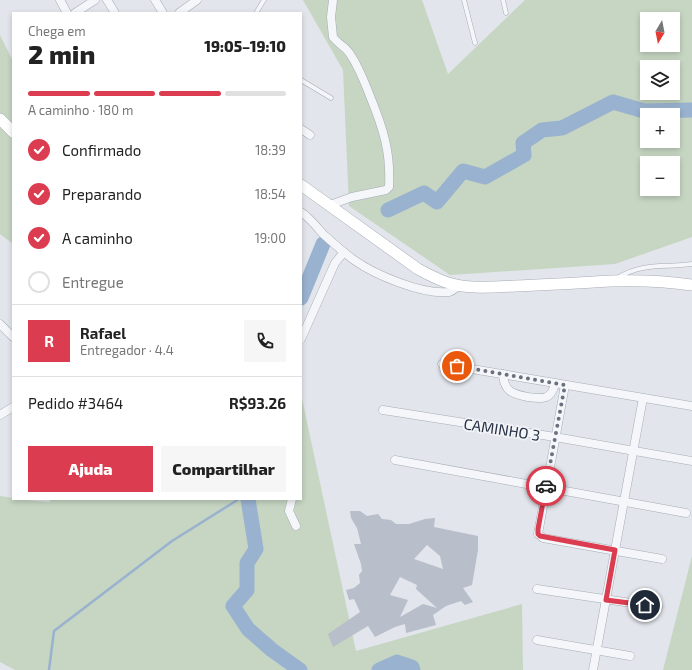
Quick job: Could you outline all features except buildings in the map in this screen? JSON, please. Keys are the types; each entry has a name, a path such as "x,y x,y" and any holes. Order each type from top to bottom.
{"main road":[{"path":"0,119 12,131"},
{"path":"302,186 418,269 432,277 459,286 500,287 612,281 664,281 692,285"}],"street":[{"path":"60,0 66,12"},
{"path":"78,12 95,0"},
{"path":"107,0 114,12"},
{"path":"155,0 162,12"},
{"path":"180,12 197,0"},
{"path":"330,205 352,197 386,190 389,187 390,171 389,153 383,131 361,73 349,52 333,37 331,17 333,0"},
{"path":"302,130 310,135"},
{"path":"302,213 354,261 380,275 410,286 432,291 449,292 459,286"},
{"path":"302,337 335,263 344,252"},
{"path":"0,324 12,336"},
{"path":"442,364 692,406"},
{"path":"503,374 506,387 512,394 517,395 538,399 544,398 552,393 555,384"},
{"path":"565,385 538,534 543,538 662,559"},
{"path":"593,670 598,650 632,450 643,398"},
{"path":"0,415 12,408"},
{"name":"CAMINHO 3","path":"383,410 555,437 692,461"},
{"path":"395,460 686,513"},
{"path":"292,500 289,511 296,526"},
{"path":"537,589 658,607"},
{"path":"537,640 630,656"}],"lane":[{"path":"257,12 264,0"},
{"path":"464,0 475,43"},
{"path":"503,0 506,13"},
{"path":"302,81 331,98"},
{"path":"612,281 637,268 692,264"}],"green space":[{"path":"303,0 422,0 448,74 525,0 692,0 692,237 615,264 450,275 349,206 343,70"},
{"path":"0,35 12,59 12,243 0,234"},
{"path":"302,399 356,651 522,604 523,670 15,670 0,662 0,496 12,498 12,500 49,502 50,500 302,500"},
{"path":"692,556 692,670 663,670"}],"waterway":[{"path":"388,210 424,193 437,202 463,171 485,177 524,155 523,143 542,130 562,128 613,102 644,111 692,110"},
{"path":"302,296 323,244"},
{"path":"49,670 54,631 172,541 237,500"},
{"path":"248,500 256,549 247,563 247,590 233,606 248,629 272,650 300,670"},
{"path":"379,670 397,662 412,667 413,670"}],"way so far":[{"path":"457,366 565,385 546,486"}],"route":[{"path":"546,486 538,534 543,538 615,550 606,600 645,605"}]}
